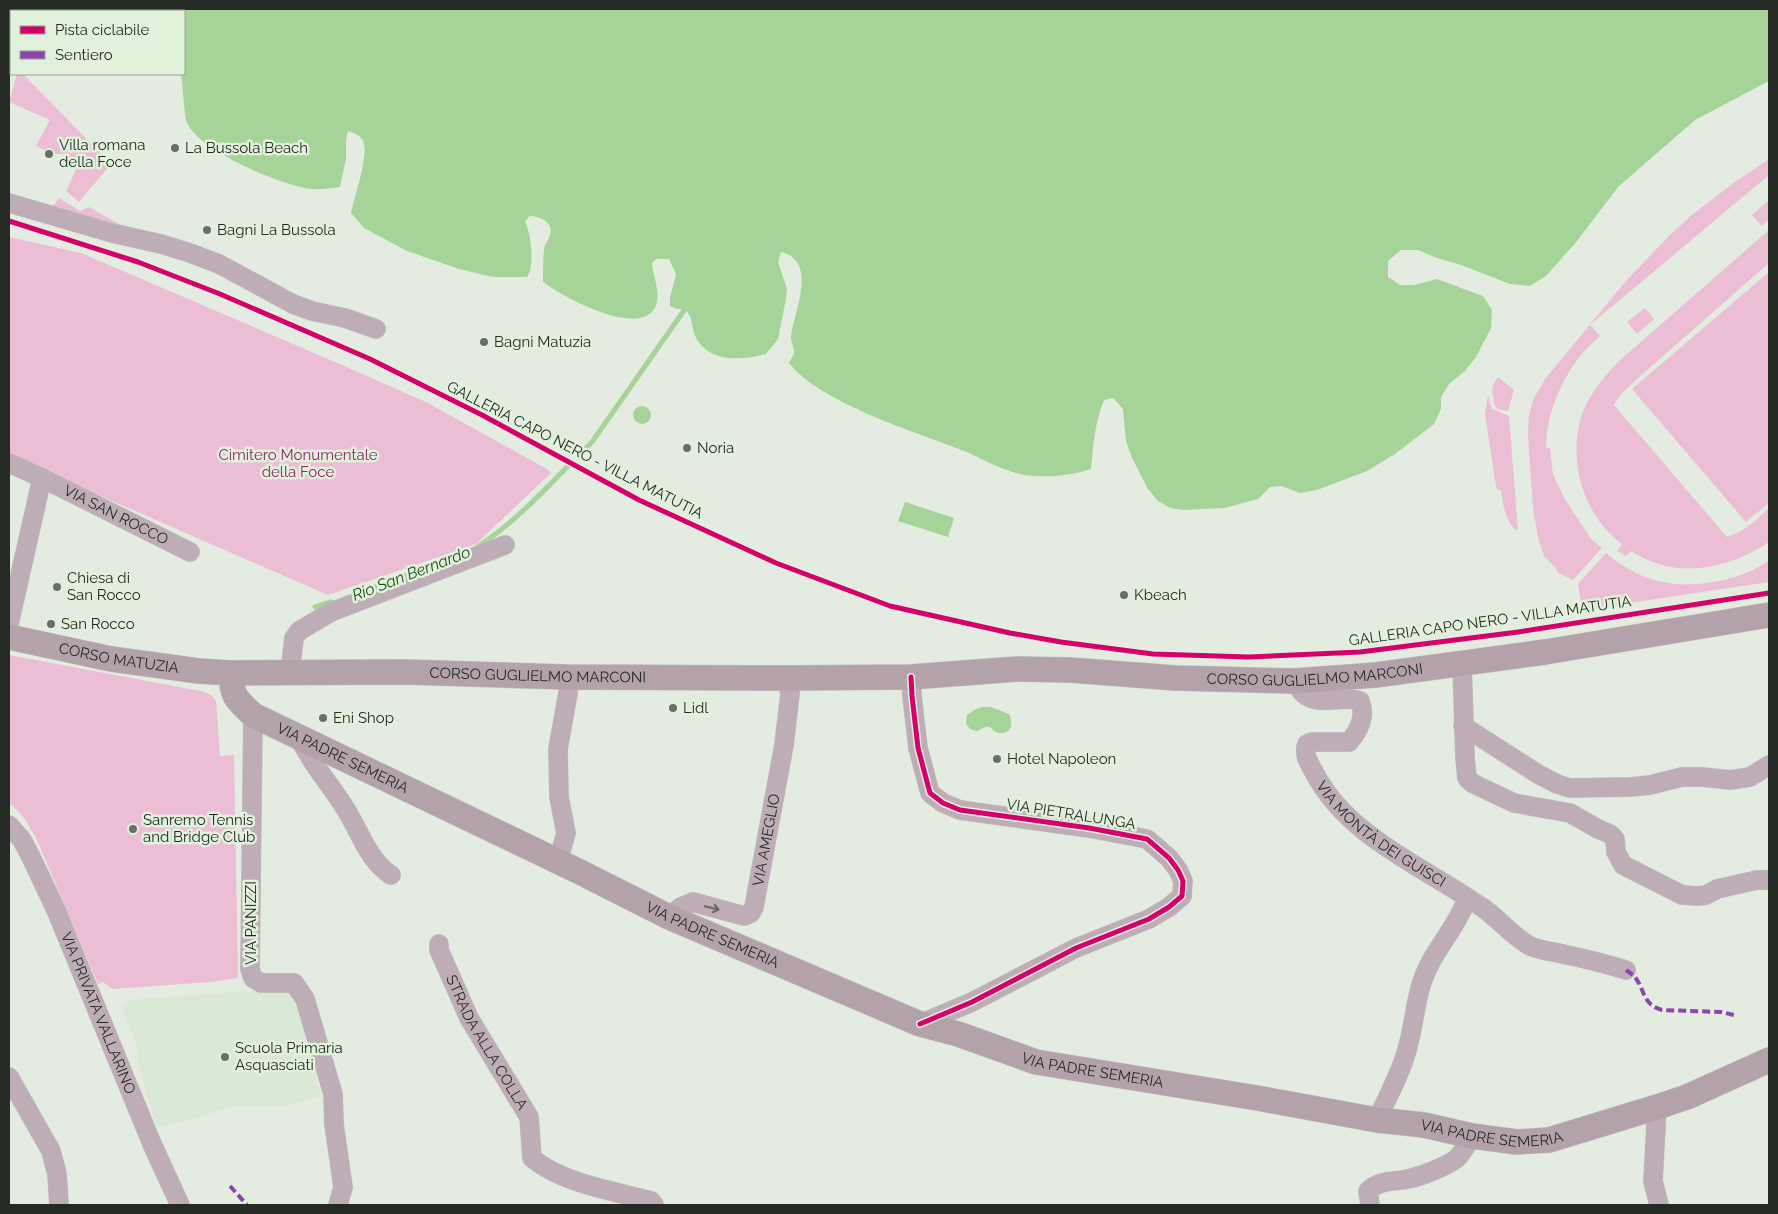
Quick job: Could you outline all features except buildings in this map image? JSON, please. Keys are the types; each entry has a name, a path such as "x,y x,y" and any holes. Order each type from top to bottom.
{"main road":[{"name":"CORSO GUGLIELMO MARCONI","path":"231,673 406,672 568,677 787,678 911,677 1018,669 1070,670 1174,678 1294,681 1376,675 1462,664 1769,614"},
{"name":"CORSO MATUZIA","path":"9,637 111,659 199,671 231,673"},
{"name":"VIA PADRE SEMERIA","path":"231,673 232,689 235,696 253,715 669,917 920,1024 958,1034 1036,1062 1377,1120 1424,1125 1472,1136 1517,1142 1549,1140 1657,1107 1687,1097 1769,1060"}],"street":[{"path":"9,204 190,253 219,264 293,304 312,311 345,318 376,330"},
{"name":"VIA SAN ROCCO","path":"9,463 190,552"},
{"name":"VIA SAN ROCCO","path":"9,624 42,478"},
{"path":"290,672 294,638 299,631 331,612 505,545"},
{"path":"1462,664 1463,726 1467,778 1472,783 1514,803 1570,813 1610,834 1615,839 1616,852 1623,865 1682,895 1706,895 1717,889 1757,880 1769,880"},
{"path":"558,862 566,833 559,797 558,749 568,693 568,677"},
{"name":"VIA PIETRALUNGA","path":"911,677 918,748 930,793 943,804 960,810 1089,828 1147,839 1169,858 1183,881 1182,896 1169,907 1149,919 1076,948 972,1002 920,1024"},
{"name":"VIA AMEGLIO","path":"669,917 681,906 694,902 744,916 751,913 754,907 784,745 790,694 787,678"},
{"name":"VIA MONTÀ DEI GUISCI","path":"1294,681 1305,694 1317,700 1352,698 1360,701 1362,721 1356,735 1349,742 1312,742 1307,744 1304,751 1323,790 1337,807 1365,832 1484,909 1531,946 1597,961 1626,970"},
{"name":"VIA PANIZZI","path":"253,715 250,969 253,978 261,983 294,983 305,999 333,1094 334,1124 343,1187 338,1205"},
{"path":"1463,726 1538,774 1557,784 1570,788 1631,787 1682,778 1702,777 1730,780 1750,777 1769,765"},
{"path":"299,737 307,756 344,806 375,862 391,875"},
{"name":"VIA PRIVATA VALLARINO","path":"9,825 22,840 56,910 152,1144 180,1205"},
{"path":"1377,1120 1408,1048 1422,982 1431,961 1461,914 1467,899"},
{"name":"STRADA ALLA COLLA","path":"439,944 439,950 469,1018 529,1117 532,1158 541,1165 568,1178 650,1201 654,1205"},
{"path":"9,1077 51,1151 57,1174 58,1205"},
{"path":"1657,1107 1653,1181 1659,1205"},
{"path":"1370,1205 1368,1191 1372,1187 1378,1183 1409,1179 1428,1173 1457,1158 1472,1136"}],"shaded area":[{"path":"66,9 148,9 147,10"},
{"path":"163,9 1769,9 1769,81 1695,120 1618,187 1577,241 1546,276 1530,286 1510,284 1418,250 1401,250 1388,261 1388,277 1400,285 1414,285 1437,279 1483,296 1492,310 1491,328 1476,357 1465,371 1449,384 1441,397 1441,409 1434,424 1395,454 1367,471 1317,490 1300,493 1281,486 1270,487 1258,499 1224,508 1184,510 1170,508 1158,501 1148,489 1132,458 1126,441 1123,409 1113,398 1104,400 1098,417 1091,469 1066,475 1041,476 1024,475 1001,468 964,451 870,415 823,391 804,378 789,363 794,353 791,335 802,283 798,264 791,257 781,252 778,262 787,289 778,339 766,354 748,358 729,358 711,353 704,348 696,337 690,317 685,309 677,309 670,306 676,274 669,259 656,259 652,263 657,290 656,305 648,315 635,319 619,317 583,305 566,297 543,282 544,249 551,230 545,220 537,217 530,216 525,221 531,249 531,265 527,277 493,277 459,269 407,251 364,228 351,213 361,174 364,153 362,139 356,134 348,131 346,159 340,187 310,189 280,181 242,165 208,145 195,134 186,120 181,75 185,75 185,10"},
{"path":"642,406 648,409 651,415 648,421 642,424 636,421 633,415 636,409"},
{"path":"905,502 954,518 948,537 898,521"},
{"path":"982,707 991,707 1009,714 1011,724 1009,730 999,733 989,727 977,731 970,729 966,724 967,715"},
{"name":"Scuola Primaria Asquasciati","path":"273,991 292,996 307,1039 321,1096 282,1106 227,1107 199,1118 157,1127 140,1071 136,1043 121,1007 128,1000"}],"green space":[{"path":"17,75 24,75 111,164 79,202 66,191 76,170 74,161 65,154 54,154 36,146 50,120 9,102"},
{"path":"1769,159 1769,175 1590,325 1600,336 1581,355 1561,387 1549,423 1546,448 1550,448 1553,475 1566,501 1592,540 1602,548 1573,580 1558,573 1544,556 1538,537 1533,508 1528,437 1529,415 1533,400 1545,379 1625,282 1669,236 1693,214"},
{"path":"59,198 80,211 89,207 119,224 118,230 51,209"},
{"path":"1769,200 1769,220 1762,226 1752,215"},
{"path":"1769,230 1769,263 1637,379 1621,394 1614,405 1727,537 1744,529 1769,508 1769,542 1753,552 1736,559 1719,565 1701,568 1665,566 1631,551 1626,556 1617,551 1622,544 1608,532 1597,518 1588,503 1582,486 1576,450 1578,432 1585,406 1598,386 1619,361"},
{"name":"Cimitero Monumentale della Foce","path":"9,237 81,253 342,365 428,403 551,473 476,544 328,595 9,456"},
{"path":"1769,272 1769,503 1746,522 1632,389"},
{"path":"1645,308 1654,319 1637,334 1627,322"},
{"path":"1498,377 1514,390 1508,411 1497,409 1494,404 1492,388"},
{"path":"1488,395 1492,409 1509,416 1518,529 1516,530 1507,517 1501,490 1497,490 1485,414"},
{"path":"1606,553 1620,564 1643,576 1668,583 1680,584 1707,583 1735,577 1759,567 1769,560 1769,582 1582,610 1578,584"},
{"name":"Sanremo Tennis and Bridge Club","path":"9,655 200,691 209,694 216,701 220,756 234,755 238,978 211,982 113,989 103,982 98,984 37,840 25,819 9,802"}],"waterway":[{"name":"Rio San Bernardo","path":"580,454 592,442 685,309"},
{"name":"Rio San Bernardo","path":"477,547 513,520 568,466"},
{"name":"Rio San Bernardo","path":"315,607 331,602"}],"marked path":[{"path":"1626,970 1635,977 1648,1001 1662,1010 1721,1012 1734,1015"},
{"path":"230,1186 247,1205"}],"cycle path":[{"name":"GALLERIA CAPO NERO - VILLA MATUTIA","path":"9,221 138,262 220,294 370,359 482,415 639,500 776,563 890,606 1010,633 1153,654 1249,657 1360,652 1518,632 1769,593"},
{"path":"911,677 918,748 930,793 943,803 960,810 1089,828 1147,839 1169,858 1183,881 1182,896 1169,907 1149,919 1076,948 972,1002 920,1024"}],"place":[{"name":"La Bussola Beach","path":"175,148"},
{"name":"Villa romana della Foce","path":"49,154"},
{"name":"Bagni La Bussola","path":"207,230"},
{"name":"Bagni Matuzia","path":"484,342"},
{"name":"Noria","path":"687,448"},
{"name":"Chiesa di San Rocco","path":"57,587"},
{"name":"Kbeach","path":"1124,595"},
{"name":"San Rocco","path":"51,624"},
{"name":"Lidl","path":"673,708"},
{"name":"Eni Shop","path":"323,718"},
{"name":"Hotel Napoleon","path":"997,759"},
{"name":"Sanremo Tennis and Bridge Club","path":"133,829"},
{"name":"Scuola Primaria Asquasciati","path":"225,1057"}]}
